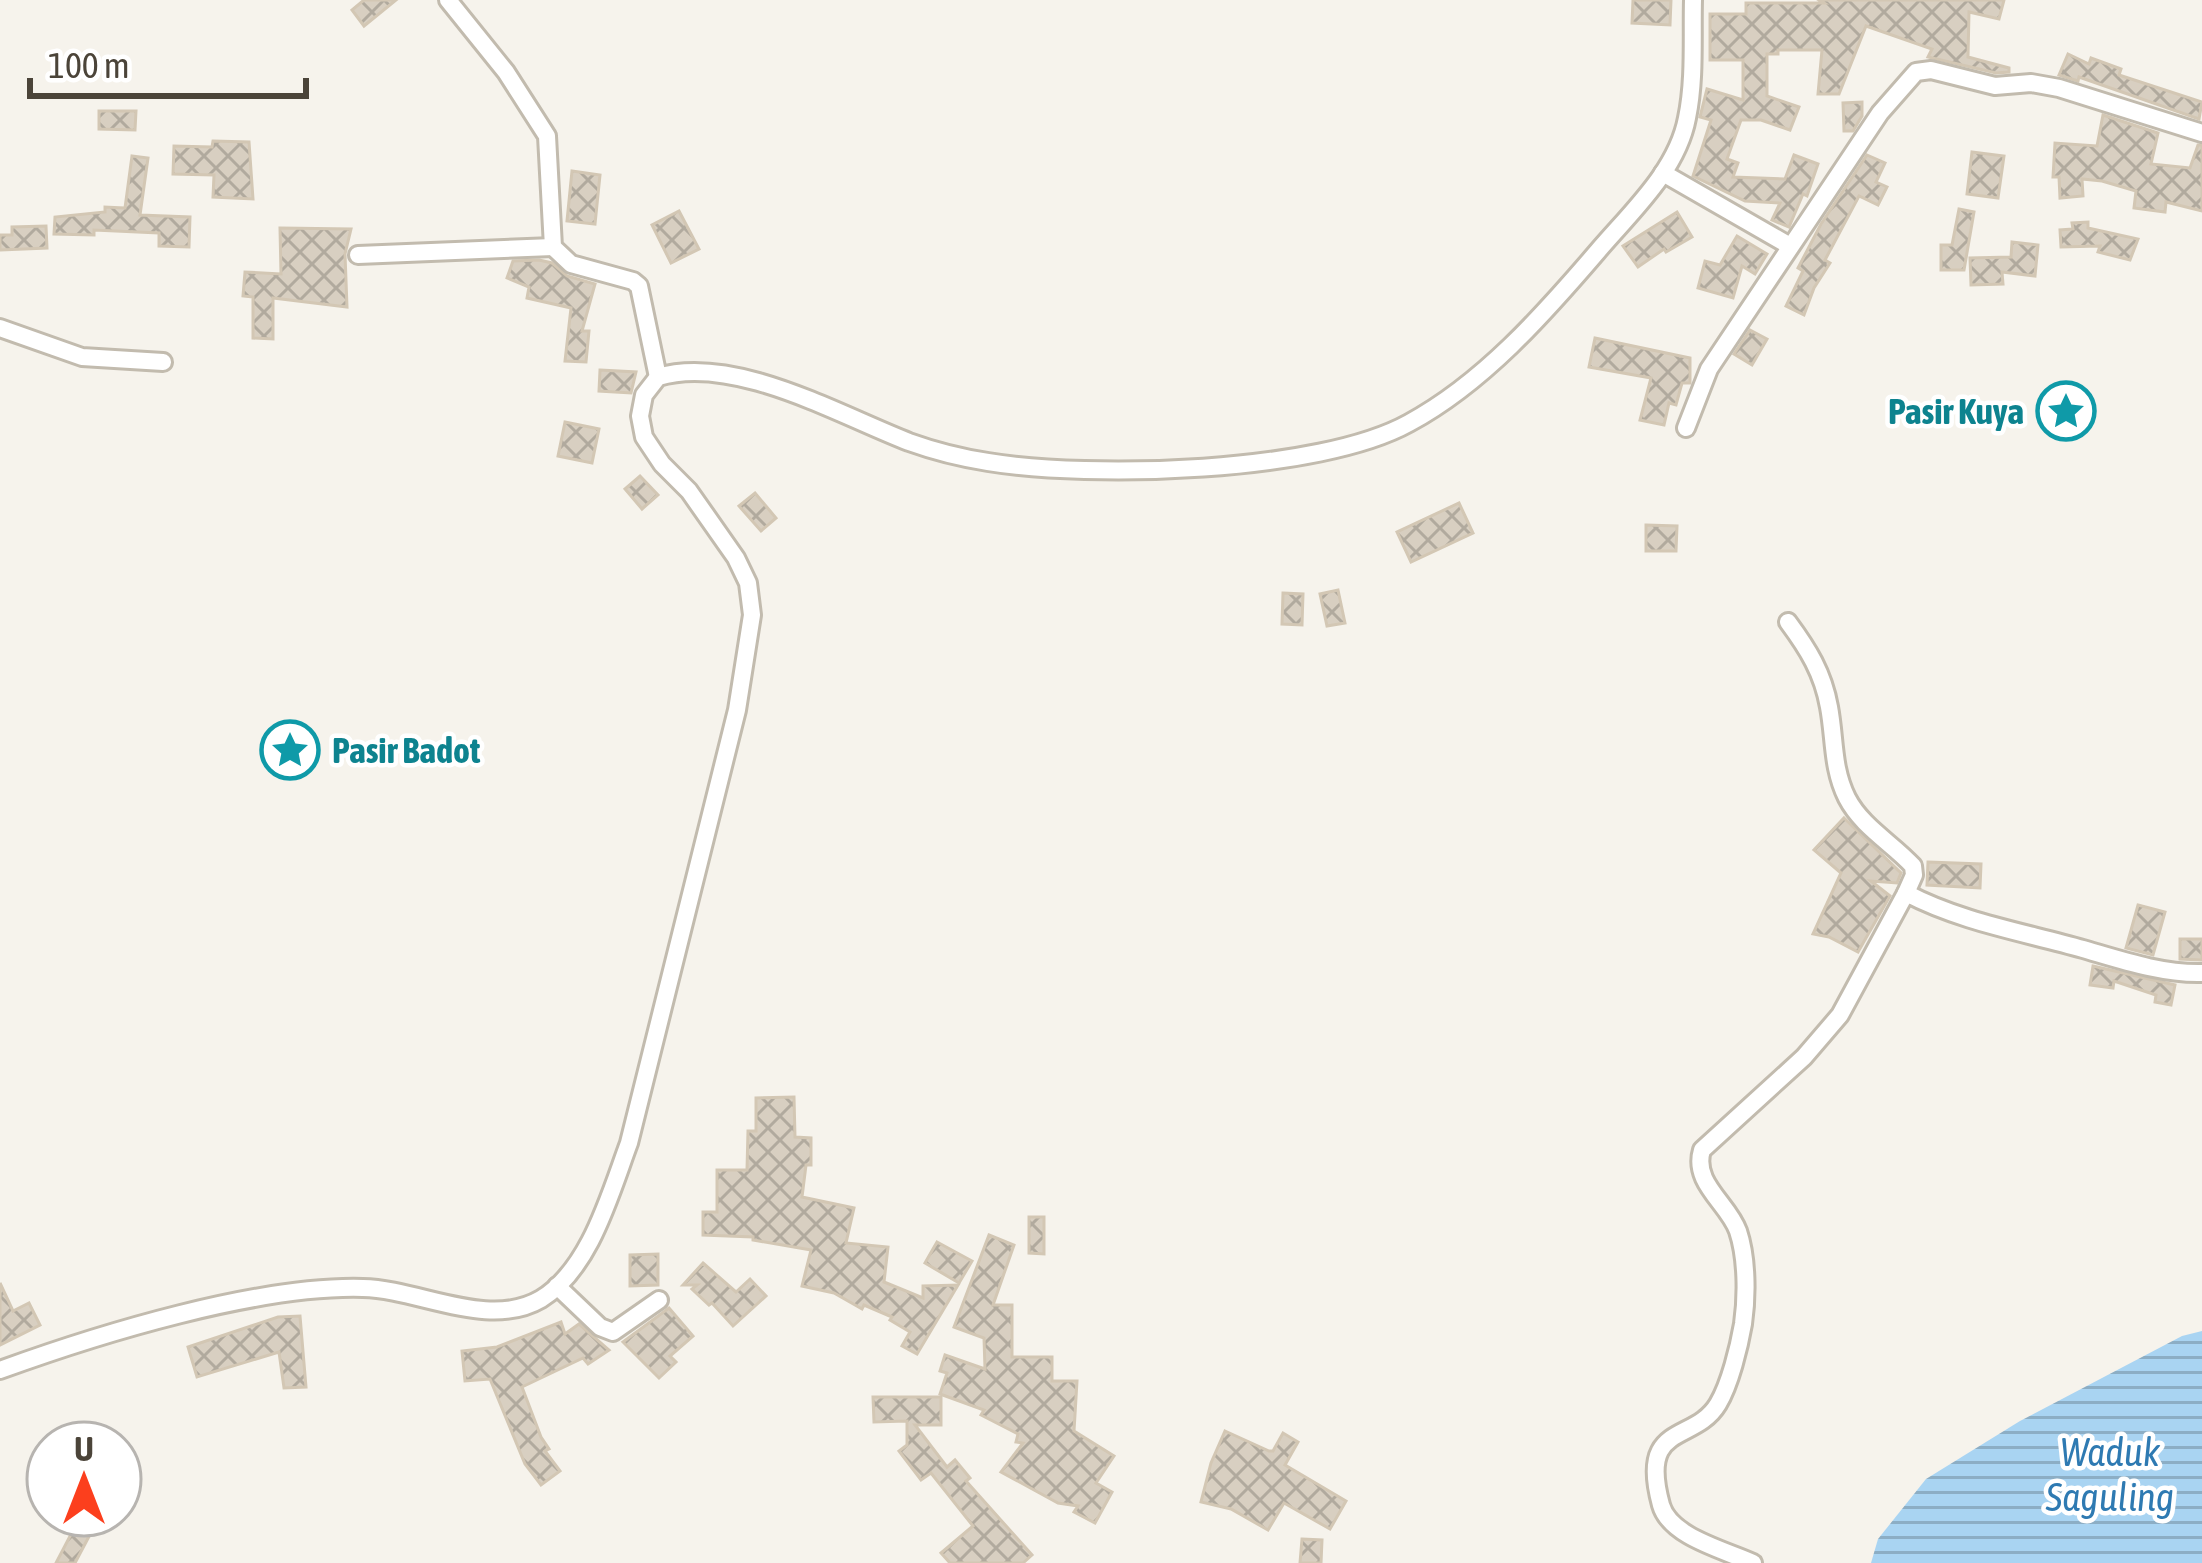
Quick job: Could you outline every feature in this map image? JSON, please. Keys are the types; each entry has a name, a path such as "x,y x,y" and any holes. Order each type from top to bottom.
{"street":[{"path":"0,1370 159,1322 262,1298 360,1287 480,1309 509,1310 538,1300 577,1262 609,1199 629,1143 737,710 752,615 748,584 736,558 689,490 662,464 644,437 640,416 644,395 658,376 638,286 633,280 571,264 553,247 547,136 506,72 448,0"},
{"path":"658,376 700,374 758,382 913,444 992,463 1097,470 1295,458 1351,445 1408,424 1448,397 1547,310 1663,173 1688,118 1693,0"},
{"path":"1686,428 1709,369 1880,113 1916,71 1931,70 1995,86 2031,83 2059,88 2202,133"},
{"path":"1663,173 1790,245"},
{"path":"358,255 553,247"},
{"path":"0,328 82,357 163,362"},
{"path":"1753,1563 1681,1529 1662,1510 1659,1494 1661,1449 1674,1433 1701,1420 1719,1402 1742,1329 1740,1237 1705,1180 1699,1161 1708,1142 1760,1100 1840,1015 1914,875 1913,866 1849,802 1834,766 1824,685 1810,652 1788,622"},
{"path":"1906,893 1940,911 2102,955 2202,973"},
{"path":"557,1286 592,1320 613,1332 658,1300"}],"water":[{"name":"Waduk Saguling","path":"2202,1331 2202,1563 1871,1563 1878,1539 1926,1479 2020,1421 2182,1336"}],"building":[{"path":"364,0 396,0 364,26 352,10"},
{"path":"1633,0 1671,0 1670,25 1632,23"},
{"path":"1819,0 2004,0 1999,19 1969,12 1968,57 2009,68 2009,72 1928,57 1932,49 1866,26 1839,94 1818,94 1822,50 1767,54 1767,96 1799,107 1790,130 1761,120 1741,120 1727,159 1738,163 1733,177 1785,179 1794,155 1818,164 1789,227 1772,220 1780,203 1745,201 1693,176 1711,120 1700,117 1707,89 1743,100 1743,60 1710,60 1710,14 1746,14 1746,3 1824,3"},
{"path":"2068,54 2089,64 2091,58 2121,69 2119,75 2202,102 2199,119 2079,77 2078,81 2059,75"},
{"path":"1862,102 1862,116 1853,131 1844,131 1843,103"},
{"path":"99,111 136,111 135,130 99,129"},
{"path":"2103,115 2158,133 2151,164 2190,168 2202,145 2202,211 2166,202 2165,212 2134,208 2136,191 2082,179 2083,196 2060,198 2059,177 2053,177 2055,143 2097,146"},
{"path":"213,141 249,142 253,199 213,197 214,175 173,174 174,146 212,147"},
{"path":"1972,152 2004,156 1998,198 1967,194"},
{"path":"1867,155 1885,163 1876,182 1887,187 1878,205 1859,196 1825,260 1830,263 1804,315 1786,306 1803,271 1798,268"},
{"path":"132,156 148,158 140,215 190,217 189,247 159,246 159,233 94,230 94,235 54,234 55,217 125,208"},
{"path":"572,171 600,175 595,224 567,221"},
{"path":"1959,209 1974,212 1964,270 1941,270 1941,245 1952,245"},
{"path":"679,211 699,249 671,263 652,225"},
{"path":"1677,212 1692,237 1638,267 1623,246"},
{"path":"2088,222 2088,228 2138,239 2130,260 2098,252 2100,246 2061,247 2060,230"},
{"path":"46,226 47,248 0,250 0,235 12,235 12,227"},
{"path":"280,228 351,229 345,254 347,307 273,298 273,339 253,338 253,297 243,296 245,272 281,274"},
{"path":"1737,236 1767,254 1755,274 1742,266 1733,298 1698,288 1705,261 1720,265"},
{"path":"2012,242 2038,245 2035,276 2002,272 2003,284 1971,285 1970,258 2011,257"},
{"path":"513,261 552,263 567,276 595,284 582,331 589,331 586,362 565,361 571,308 527,298 529,287 507,278"},
{"path":"1750,330 1767,339 1752,365 1734,354"},
{"path":"1595,338 1690,358 1690,383 1682,383 1676,405 1669,403 1664,425 1640,420 1651,378 1589,367"},
{"path":"600,370 636,372 631,393 599,391"},
{"path":"565,422 599,429 592,463 558,456"},
{"path":"640,476 658,495 642,509 625,489"},
{"path":"755,493 776,518 761,531 739,506"},
{"path":"1459,503 1473,533 1411,562 1397,532"},
{"path":"1646,525 1677,526 1676,551 1646,551"},
{"path":"1338,590 1345,623 1327,626 1320,594"},
{"path":"1283,593 1303,594 1302,625 1282,624"},
{"path":"1844,818 1901,873 1897,883 1871,881 1890,896 1858,952 1813,934 1841,873 1814,850"},
{"path":"1928,862 1981,864 1980,888 1927,885"},
{"path":"2138,905 2165,912 2153,955 2126,948"},
{"path":"2180,939 2202,939 2202,960 2180,959"},
{"path":"2093,966 2175,985 2171,1005 2114,981 2113,988 2090,985"},
{"path":"794,1097 795,1137 811,1138 811,1165 806,1165 802,1197 854,1208 846,1243 888,1247 884,1282 923,1298 923,1286 958,1285 917,1354 902,1346 910,1332 892,1317 864,1305 862,1309 834,1293 802,1286 811,1250 753,1237 703,1235 703,1212 717,1212 717,1170 747,1170 748,1131 756,1131 756,1098"},
{"path":"1029,1217 1044,1217 1044,1254 1029,1253"},
{"path":"989,1235 1014,1245 993,1305 1012,1305 1012,1357 1052,1357 1052,1381 1077,1381 1074,1431 1114,1456 1096,1483 1112,1492 1095,1523 1074,1512 1078,1506 1058,1503 1001,1472 1023,1443 1016,1442 1018,1434 981,1415 984,1410 940,1394 947,1373 940,1371 945,1355 985,1369 984,1338 954,1327"},
{"path":"937,1242 972,1261 959,1283 925,1263"},
{"path":"658,1254 658,1285 630,1286 630,1255"},
{"path":"703,1263 736,1292 750,1279 766,1296 733,1326 692,1289 697,1285 683,1285"},
{"path":"0,1283 13,1311 29,1303 40,1325 0,1345"},
{"path":"669,1308 693,1336 670,1356 676,1362 659,1378 623,1342"},
{"path":"300,1316 306,1387 284,1388 279,1352 197,1377 188,1347 278,1317"},
{"path":"561,1322 565,1334 579,1324 609,1350 588,1364 583,1358 522,1387 549,1449 545,1451 560,1471 541,1485 525,1464 490,1379 465,1381 462,1351 497,1347"},
{"path":"873,1397 941,1397 941,1425 915,1425 947,1467 955,1460 970,1478 966,1481 1032,1555 1023,1563 950,1563 941,1553 973,1526 931,1473 921,1480 899,1451 907,1445 907,1421 874,1422"},
{"path":"1225,1431 1269,1451 1283,1433 1298,1442 1285,1465 1346,1501 1330,1529 1284,1503 1268,1530 1231,1509 1201,1502"},
{"path":"69,1539 88,1539 75,1563 56,1563"},
{"path":"1302,1539 1322,1540 1321,1563 1300,1563"}],"place":[{"name":"Pasir Kuya","path":"2066,411"},
{"name":"Pasir Badot","path":"290,750"}]}
